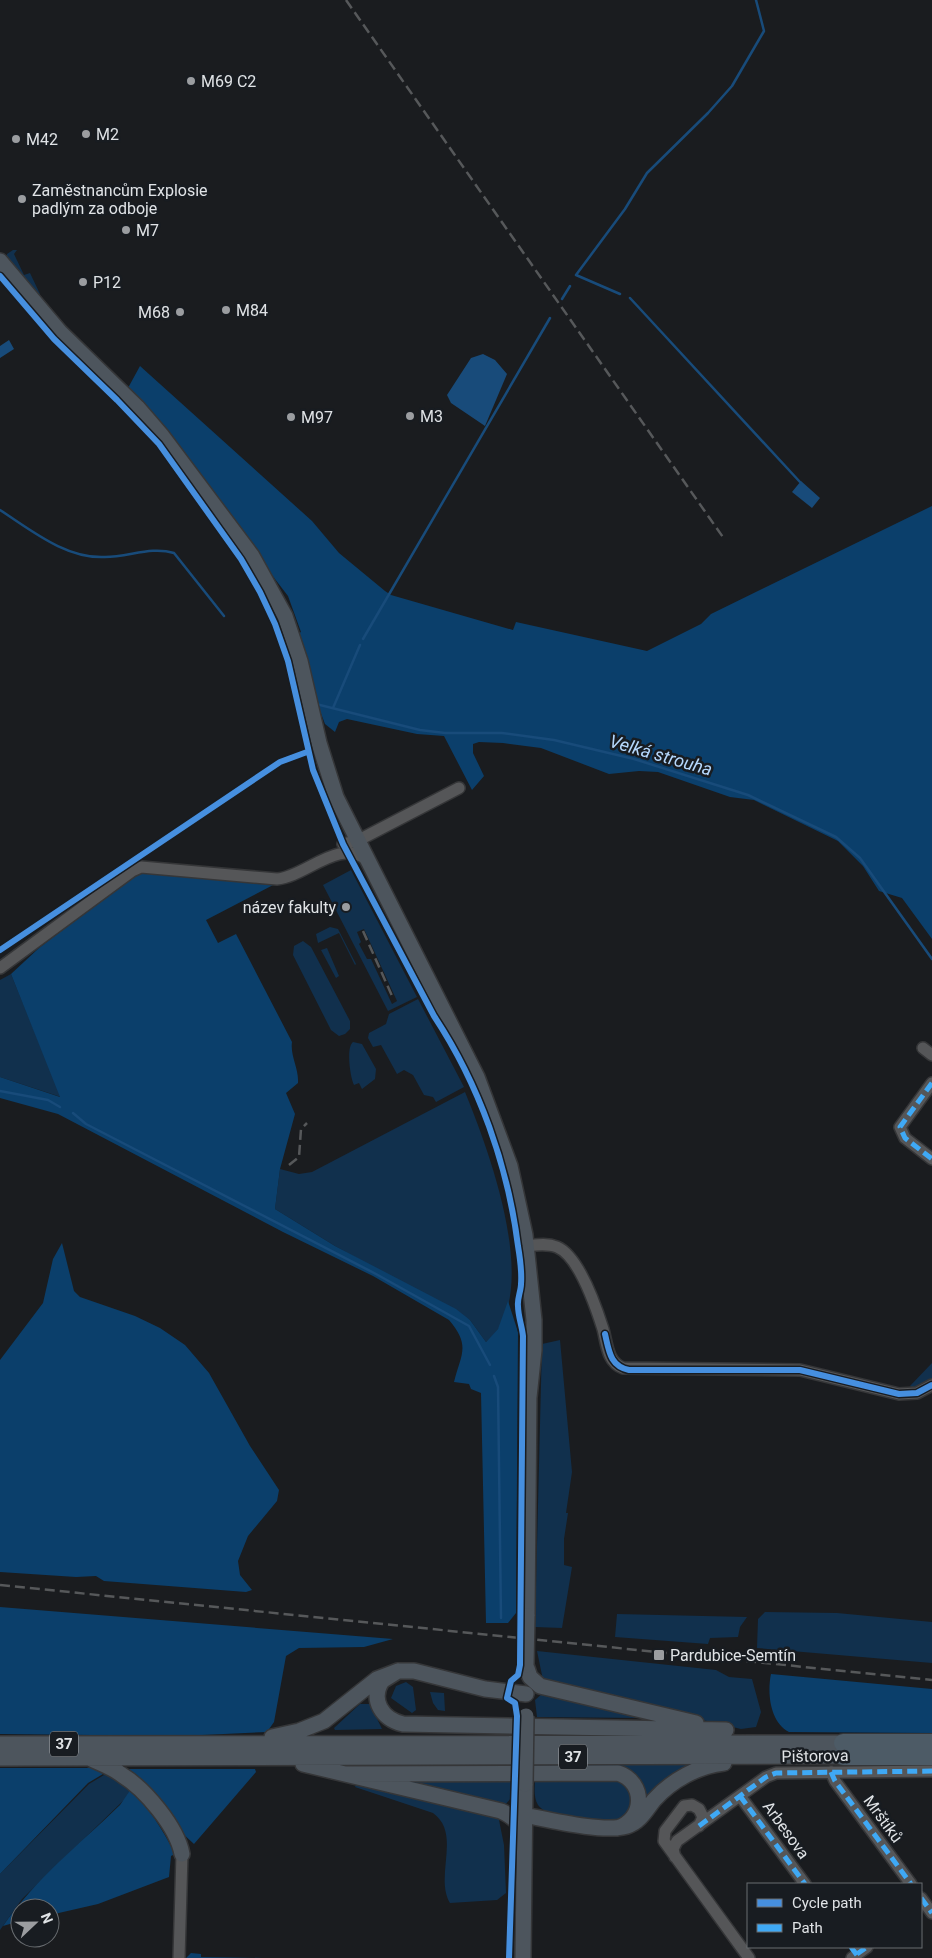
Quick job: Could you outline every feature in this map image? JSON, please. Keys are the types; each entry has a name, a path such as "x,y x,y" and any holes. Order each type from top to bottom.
{"highway":[{"name":"37","path":"843,1749 932,1743"},
{"name":"37","path":"843,1749 932,1756"}],"main road":[{"path":"0,261 60,332 150,421 246,548 266,579 285,616 300,661 312,718 328,773 348,824 349,846 367,860 484,1092 515,1184 526,1246 534,1336 529,1397 523,1958"},
{"path":"526,1665 530,1677 540,1686 726,1730 786,1749"},
{"path":"236,1744 299,1731 316,1725 332,1716 377,1679 398,1671 414,1671 485,1689 526,1694"},
{"path":"398,1671 382,1681 377,1695 379,1705 384,1714 402,1724 726,1730"},
{"name":"37","path":"0,1744 843,1749"},
{"path":"524,1815 617,1828 635,1822 670,1786 697,1770 786,1749"},
{"name":"37","path":"0,1758 268,1758 786,1749"},
{"path":"88,1757 121,1774 144,1792 173,1831 182,1854"},
{"path":"268,1758 347,1774 504,1812 519,1824 524,1840"},
{"path":"347,1774 618,1774 633,1783 639,1795 639,1802 631,1820 617,1828"},
{"path":"524,1840 532,1826 546,1819"}],"street":[{"path":"0,968 136,868 156,866 234,876 288,877 459,788"},
{"path":"932,1083 900,1127 905,1138 932,1159"},
{"path":"526,1246 553,1245 563,1250 571,1258 598,1313 610,1355 616,1364 623,1368 800,1370 900,1394 917,1393 932,1385"},
{"name":"Pištorova","path":"675,1857 674,1845 766,1777 776,1773 932,1771"},
{"name":"Mrštíků","path":"831,1772 835,1781 909,1883"},
{"name":"Arbesova","path":"740,1796 804,1883"},
{"path":"699,1826 703,1817 698,1807 686,1806 678,1812 663,1835 664,1841 749,1958"},
{"path":"180,1958 182,1854"},
{"path":"922,1902 932,1914"}],"shaded area":[{"path":"17,250 14,254 24,275 30,273 40,294 39,297 7,262 7,254"},
{"path":"9,340 14,349 0,358 0,346"},
{"path":"483,354 495,360 507,374 485,426 451,403 447,395 471,358"},
{"path":"140,366 312,521 339,553 385,591 391,595 513,630 516,622 647,651 701,624 711,614 932,506 932,939 902,898 879,891 863,866 838,841 754,800 730,797 658,772 639,771 609,774 541,748 479,742 473,744 473,753 484,776 472,790 444,736 417,734 347,719 339,722 335,732 325,724 314,695 297,634 301,632 288,596 128,388"},
{"path":"801,481 820,498 812,508 792,492"},
{"path":"141,870 275,884 206,920 218,943 236,934 292,1042 298,1083 286,1093 295,1114 280,1169 275,1209 335,1246 456,1309 470,1320 486,1342 498,1329 508,1301 518,1332 516,1613 508,1623 486,1623 481,1393 471,1389 469,1384 454,1382 461,1357 462,1344 456,1329 449,1320 373,1276 283,1232 58,1114 0,1098 0,1077 60,1097 11,974 39,948"},
{"path":"351,870 417,997 388,1011 323,885","holes":["364,929 397,1001 392,1004 371,959 367,959 359,944 361,942 357,932"]},
{"path":"330,927 338,929 355,965 339,933 318,943 316,934"},
{"path":"303,941 311,947 350,1021 350,1029 345,1034 339,1036 331,1030 293,955 294,946"},
{"path":"327,948 339,976 336,978 321,950"},
{"path":"11,974 61,1097 0,1077 0,980"},
{"path":"418,999 464,1087 436,1102 433,1097 424,1095 413,1075 404,1070 397,1074 381,1045 373,1047 368,1038 369,1033 386,1024 389,1014"},
{"path":"353,1042 362,1044 376,1069 375,1079 362,1089 359,1083 354,1085 351,1076 349,1056"},
{"path":"465,1092 495,1177 510,1243 512,1275 509,1304 499,1328 486,1342 470,1320 335,1246 275,1209 280,1169 299,1174 312,1172"},
{"path":"62,1243 74,1291 80,1297 135,1316 160,1328 185,1345 209,1373 250,1446 279,1490 277,1501 248,1536 238,1561 240,1575 252,1590 246,1592 104,1581 96,1576 76,1577 0,1572 0,1360 43,1303 53,1259"},
{"path":"560,1340 572,1472 566,1513 568,1513 564,1539 564,1565 572,1567 562,1628 535,1627 542,1344"},
{"path":"932,1363 932,1379 914,1388 910,1386"},
{"path":"0,1607 393,1639 364,1647 299,1648 286,1656 274,1722 267,1732 181,1736 0,1734"},
{"path":"765,1612 837,1613 932,1622 932,1663 757,1648 758,1619"},
{"path":"617,1614 747,1617 740,1627 738,1637 710,1638 708,1644 615,1637"},
{"path":"537,1651 716,1670 729,1677 752,1679 761,1712 756,1727 741,1729 550,1684 543,1680"},
{"path":"771,1674 932,1689 932,1733 789,1732 778,1721 771,1706 769,1690"},
{"path":"406,1682 413,1687 416,1710 412,1713 391,1698 396,1686"},
{"path":"430,1692 444,1693 445,1711 438,1710 433,1703"},
{"path":"543,1693 644,1718 537,1717 535,1700"},
{"path":"360,1704 370,1704 382,1729 335,1730 334,1728"},
{"path":"535,1765 688,1765 688,1769 644,1805 636,1780 535,1769"},
{"path":"0,1768 96,1768 103,1774 88,1783 0,1874"},
{"path":"126,1769 255,1769 256,1772 194,1844 176,1826 136,1777"},
{"path":"104,1775 123,1782 130,1792 23,1898 10,1898 10,1916 0,1930 0,1874 89,1784"},
{"path":"615,1777 630,1786 634,1804 625,1817 618,1820 594,1822 566,1818 544,1810 535,1799 535,1778"},
{"path":"380,1778 512,1778 511,1798 505,1805"},
{"path":"357,1783 498,1815 504,1845 506,1893 497,1900 450,1903 446,1892 445,1880 446,1832 441,1822 433,1813 355,1787"},
{"path":"129,1789 155,1819 175,1854 171,1856 169,1877 98,1904 60,1913 60,1898 25,1898 58,1862 120,1805"},
{"path":"10,1916 10,1924 3,1926"},
{"path":"191,1953 201,1954 201,1957 263,1958 186,1958"}],"waterway":[{"path":"620,294 576,275 625,209 647,173 708,113 732,86 764,31 756,0"},
{"path":"562,299 570,286"},
{"path":"630,298 800,482"},
{"path":"363,639 550,318"},
{"name":"Velká strouha","path":"0,510 49,542 76,553 105,557 148,551 174,553 224,616"},
{"path":"333,708 360,645"},
{"name":"Velká strouha","path":"316,704 420,730 445,733 502,733 554,740 634,759 748,795 836,837 860,858 932,959"},
{"path":"0,1091 48,1100 60,1107"},
{"path":"73,1113 86,1124 376,1274 469,1326 490,1365"},
{"path":"494,1376 498,1387 501,1618"}],"railway":[{"path":"346,0 725,540"},
{"path":"363,931 393,998"},
{"path":"289,1165 299,1157 301,1129 307,1123"},
{"path":"0,1585 932,1680"}],"marked path":[{"path":"932,1083 900,1127 905,1138 932,1159"},
{"path":"699,1826 766,1777 776,1773 932,1771"},
{"path":"831,1772 835,1781 910,1883"},
{"path":"740,1796 804,1883"},
{"path":"922,1899 932,1913"},
{"path":"852,1948 859,1958"},
{"path":"857,1954 866,1948"}],"cycle path":[{"path":"0,276 54,339 159,444 241,559 260,592 275,624 288,661 313,770 343,844 434,1016 465,1069 489,1126 499,1156 507,1186 519,1255 521,1287 518,1303 523,1336 520,1665 518,1675 511,1681 507,1698 515,1703 517,1716 509,1958"},
{"path":"0,950 280,762 307,752"},
{"path":"605,1334 611,1357 618,1365 629,1370 800,1370 899,1394 917,1393 932,1385"}],"place":[{"name":"M69 C2","path":"191,81"},
{"name":"M2","path":"86,134"},
{"name":"M42","path":"16,139"},
{"name":"Zaměstnancům Explosie padlým za odboje","path":"22,199"},
{"name":"M7","path":"126,230"},
{"name":"P12","path":"83,282"},
{"name":"M84","path":"226,310"},
{"name":"M68","path":"180,312"},
{"name":"M3","path":"410,416"},
{"name":"M97","path":"291,417"},
{"name":"název fakulty","path":"346,907"},
{"name":"Pardubice-Semtín","path":"659,1655"}]}
